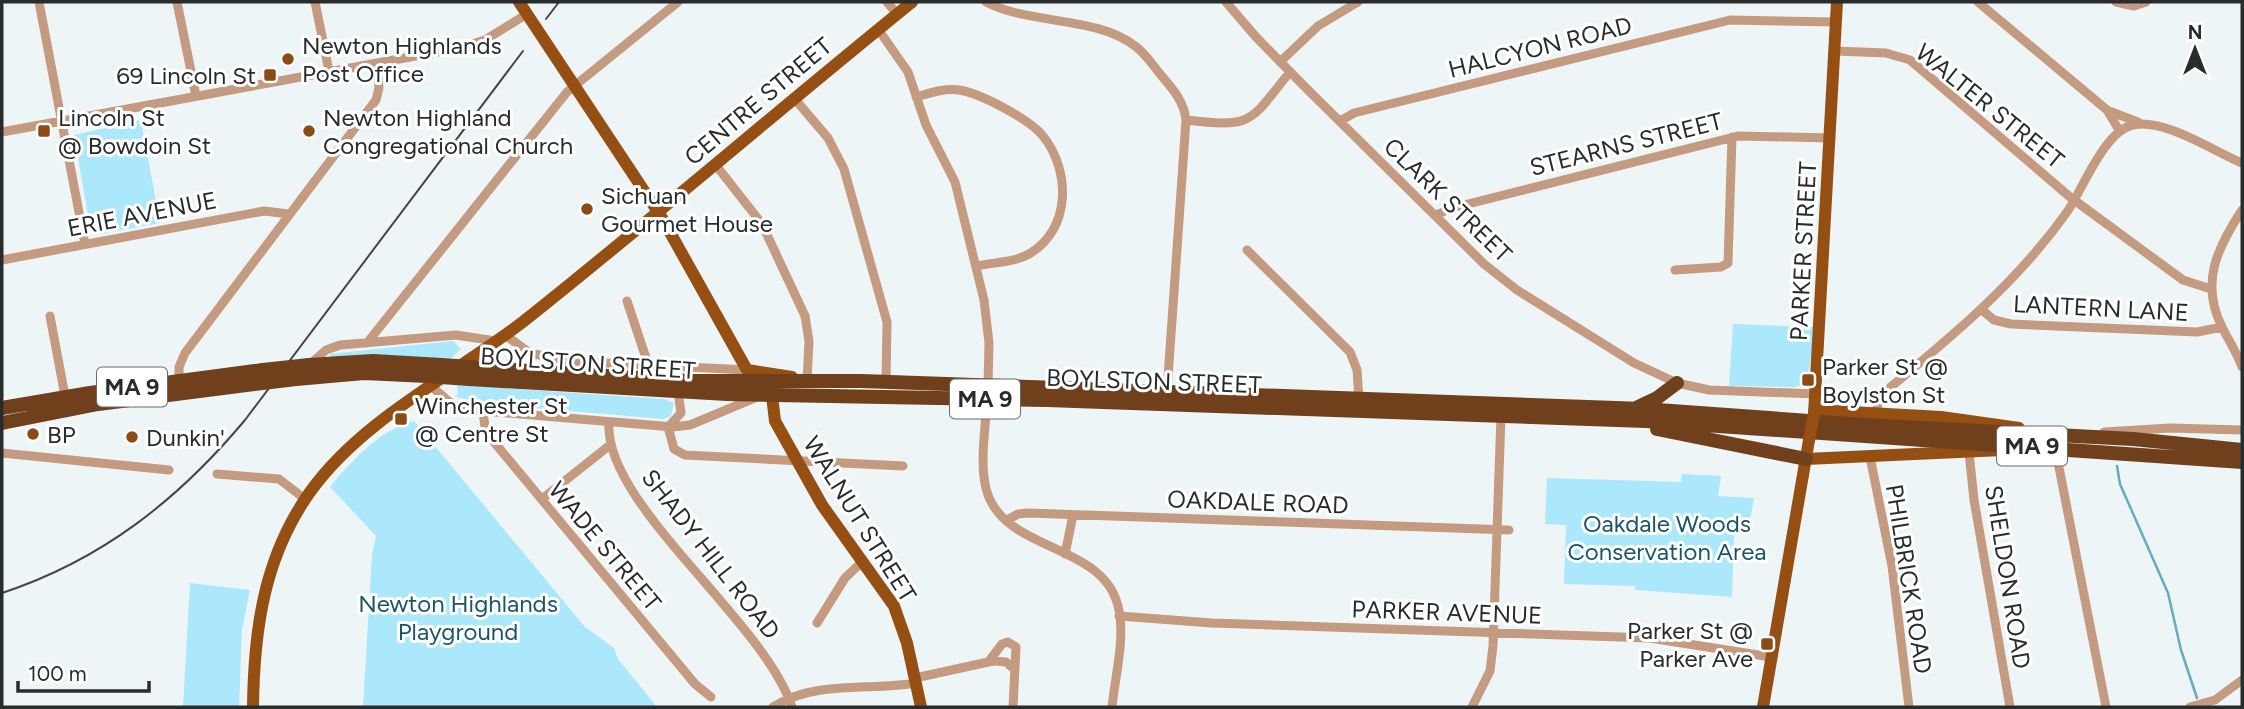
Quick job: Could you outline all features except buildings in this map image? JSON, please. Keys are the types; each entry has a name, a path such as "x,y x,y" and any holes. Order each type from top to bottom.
{"highway":[{"name":"BOYLSTON STREET","path":"2,408 65,396 263,370 373,361 680,381 886,382 987,392 1501,416 2055,440 2070,434 2242,450"},
{"name":"BOYLSTON STREET","path":"2,423 98,404 364,373 429,381 469,379 766,396 1167,392 1634,409 2055,440 2242,462"},
{"path":"1634,409 1657,398 1677,383"},
{"path":"1614,420 1806,459"}],"main road":[{"path":"519,2 657,211 747,370 807,381"},
{"name":"CENTRE STREET","path":"253,707 254,643 261,601 276,555 305,499 350,446 429,381 500,338 912,2"},
{"name":"PARKER STREET","path":"1763,707 1816,394 1838,2"},
{"name":"WALNUT STREET","path":"766,396 775,421 828,514 863,561 897,615 921,707"},
{"name":"BOYLSTON STREET","path":"1814,412 1953,418 2055,440"},
{"name":"BOYLSTON STREET","path":"1806,459 1969,452 2055,440"}],"street":[{"path":"39,2 85,244"},
{"path":"177,2 195,96"},
{"path":"316,2 329,71"},
{"path":"367,343 575,85 678,2"},
{"path":"887,2 897,14"},
{"path":"986,2 1018,13 1105,32 1128,41 1143,52 1182,104 1185,120 1167,392"},
{"name":"CLARK STREET","path":"1226,2 1290,72 1509,284 1634,363 1677,383"},
{"path":"1280,62 1318,26 1357,2"},
{"path":"1978,2 2107,110 2142,124 2168,129 2242,163"},
{"path":"2116,2 2134,6 2146,2"},
{"path":"2,132 476,44 527,14"},
{"name":"HALCYON ROAD","path":"1340,121 1354,113 1730,20 1836,22"},
{"path":"878,29 904,65 926,125 952,173 977,265 988,333 986,486 993,505 1007,520 1094,570 1113,592 1119,616 1112,707"},
{"name":"WALTER STREET","path":"1835,51 1886,53 1910,60 2075,200 2183,280 2211,289"},
{"path":"179,381 179,367 185,353 376,100 380,88 377,64"},
{"path":"1185,120 1221,124 1253,117 1267,104 1290,72"},
{"path":"916,97 951,90 979,97 1036,130 1050,147 1059,166 1062,203 1058,220 1047,240 1018,259 977,265"},
{"path":"794,98 828,138 844,169 887,322 886,382"},
{"path":"2107,110 2119,130"},
{"path":"1875,414 1881,395 1982,310 2049,235 2075,200 2106,146 2119,130 2142,124"},
{"name":"STEARNS STREET","path":"1436,215 1452,208 1732,137 1759,134 1830,138"},
{"path":"1675,270 1718,268 1728,263 1732,137"},
{"path":"715,164 762,224 805,316 809,341 807,381"},
{"path":"2242,210 2215,258 2211,289 2222,327 2242,367"},
{"name":"ERIE AVENUE","path":"2,260 264,211 289,214"},
{"path":"1247,250 1350,352 1357,370 1359,398"},
{"path":"626,301 649,367"},
{"name":"LANTERN LANE","path":"1982,310 1994,320 2011,324 2197,332 2222,327"},
{"path":"50,316 65,396"},
{"path":"309,365 330,348 456,335 500,338 542,357 649,367 747,370"},
{"path":"429,381 453,405 484,412 668,427 690,425 766,396"},
{"path":"1677,383 1709,390 1816,394"},
{"path":"668,427 681,413 678,392"},
{"name":"WADE STREET","path":"484,412 489,436 695,684 711,696"},
{"path":"1472,707 1490,671 1494,633 1501,416"},
{"name":"SHADY HILL ROAD","path":"609,422 610,445 638,500 759,646 791,703"},
{"path":"668,427 673,447 685,455 903,466"},
{"path":"2070,434 2170,428 2242,430"},
{"path":"2055,440 2106,707"},
{"path":"542,499 610,445"},
{"name":"SHELDON ROAD","path":"1969,452 1974,500 2010,707"},
{"path":"2,453 169,470"},
{"name":"PHILBRICK ROAD","path":"1870,457 1892,566 1909,707"},
{"path":"217,474 279,479 305,499"},
{"name":"OAKDALE ROAD","path":"1007,520 1023,513 1509,530"},
{"path":"1065,554 1073,515"},
{"path":"817,623 845,578 863,561"},
{"name":"PARKER AVENUE","path":"1119,616 1212,623 1650,638 1772,657"},
{"path":"989,661 1002,644 1011,642 1017,650 1013,707"},
{"path":"773,707 853,686 915,680 989,661 1002,661 1015,670"},
{"path":"2190,707 2216,700 2242,680"}],"green space":[{"path":"141,120 160,223 95,235 91,232 74,135"},
{"path":"1733,324 1816,327 1807,383 1795,387 1729,386"},
{"path":"453,341 461,349 450,359 331,357 329,354"},
{"path":"457,385 664,399 674,403 671,416 664,419 474,403 455,396 458,394"},
{"name":"Newton Highlands Playground","path":"414,421 585,627 614,648 618,659 657,707 363,707 372,555 376,536 330,487 357,457 378,439 401,425"},
{"name":"Oakdale Woods Conservation Area","path":"1682,474 1721,476 1718,496 1754,498 1748,532 1734,532 1732,597 1635,590 1635,586 1564,584 1566,525 1545,524 1547,478 1681,482"},
{"path":"190,583 250,590 242,629 239,707 183,707"}],"waterway":[{"path":"2117,466 2120,484 2168,593 2181,650 2197,698"}],"tram line":[{"path":"546,19 559,2"},
{"path":"2,593 73,563 105,545 165,501 219,449 245,420 523,51"}],"place":[{"name":"Newton Highlands Post Office","path":"288,59"},
{"name":"69 Lincoln St","path":"270,75"},
{"name":"Lincoln St @ Bowdoin St","path":"44,131"},
{"name":"Newton Highland Congregational Church","path":"309,131"},
{"name":"Sichuan Gourmet House","path":"587,209"},
{"name":"Parker St @ Boylston St","path":"1808,380"},
{"name":"Winchester St @ Centre St","path":"401,419"},
{"name":"BP","path":"33,434"},
{"name":"Dunkin'","path":"132,437"},
{"name":"Parker St @ Parker Ave","path":"1767,644"}]}
